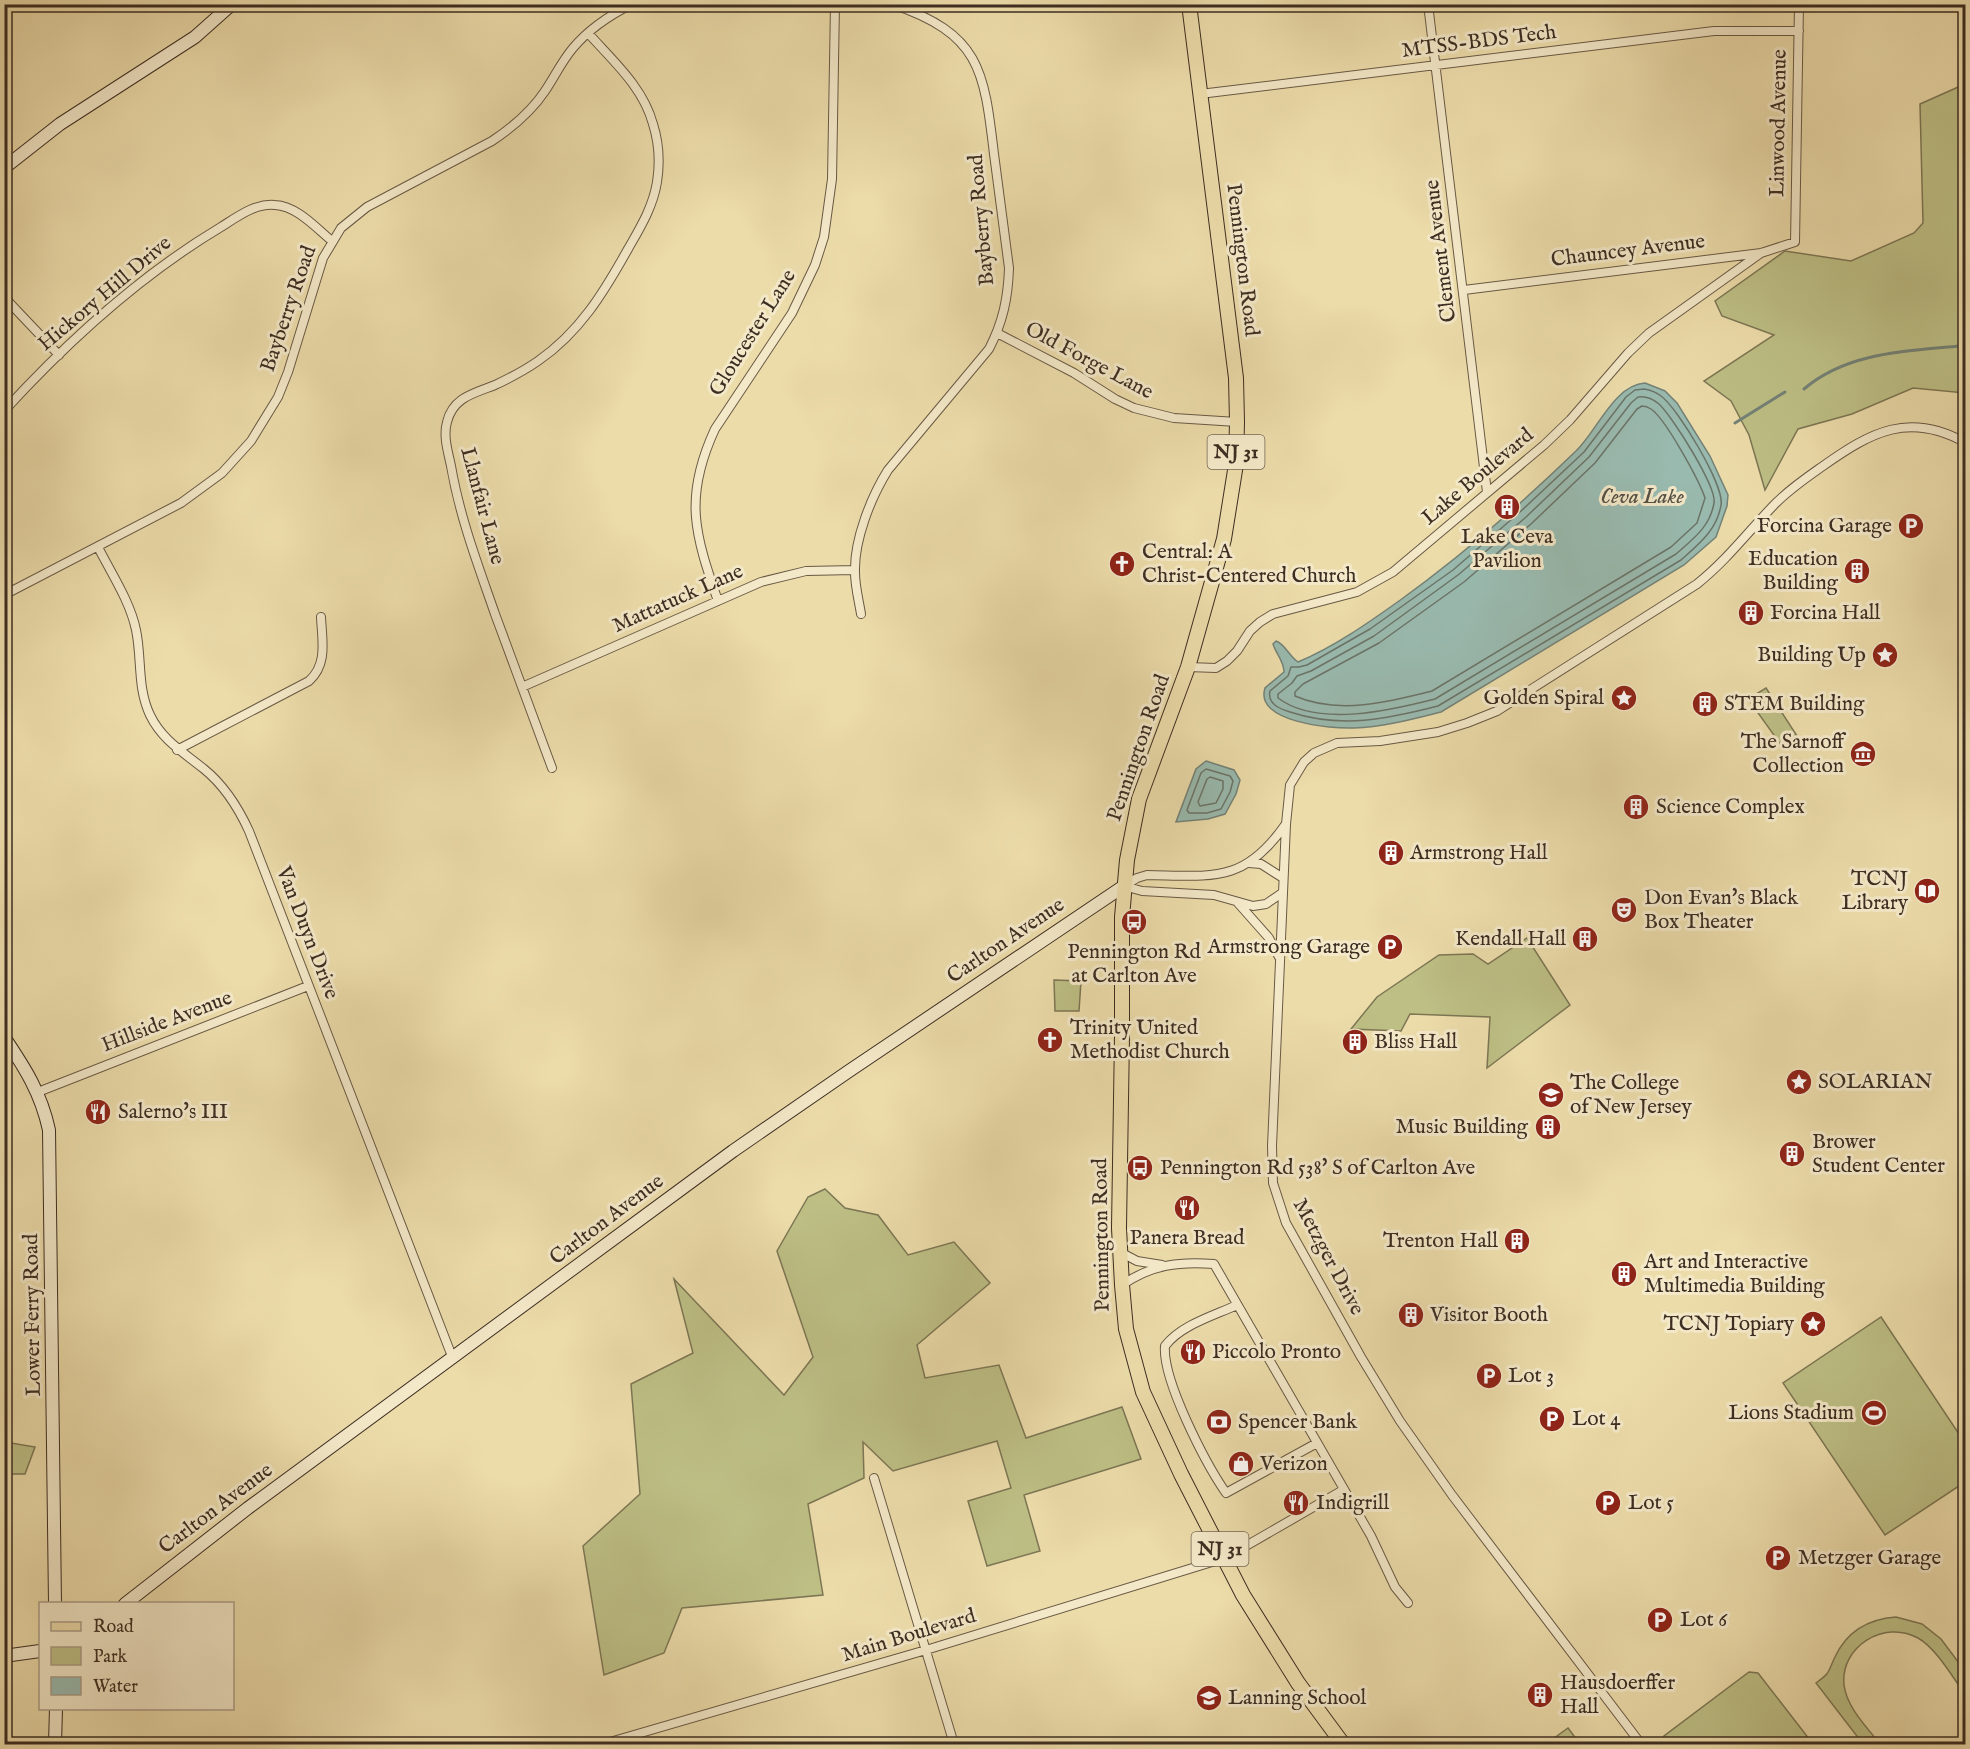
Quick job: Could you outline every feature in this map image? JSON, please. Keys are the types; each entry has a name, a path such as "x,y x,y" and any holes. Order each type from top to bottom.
{"main road":[{"name":"Pennington Road","path":"1189,4 1231,340 1237,422 1236,464 1224,539 1188,668 1139,799 1130,840 1122,917 1120,1252 1122,1285 1126,1329 1145,1398 1181,1474 1243,1595 1298,1683 1343,1744"}],"street":[{"path":"4,168 60,124 195,37 232,4"},
{"name":"Bayberry Road","path":"4,595 182,503 222,473 251,441 281,389 323,258 341,228 367,207 506,132 533,106 562,63 588,33 633,4"},
{"name":"Gloucester Lane","path":"718,601 700,548 695,507 697,484 706,448 715,429 792,313 815,265 824,237 832,179 835,4"},
{"name":"Bayberry Road","path":"861,614 855,570 870,504 888,470 978,364 997,333 1006,308 1009,268 985,87 970,54 948,31 932,21 892,4"},
{"name":"Clement Avenue","path":"1428,4 1487,492"},
{"name":"Linwood Avenue","path":"1795,242 1799,4"},
{"name":"MTSS-BDS Tech","path":"1200,94 1714,31 1799,31"},
{"name":"Llanfair Lane","path":"552,768 470,545 454,483 446,428 448,418 459,401 527,368 556,348 571,334 601,297 645,220 652,203 659,163 657,142 647,107 632,82 588,33"},
{"name":"Hickory Hill Drive","path":"4,411 102,315 171,259 256,207 266,205 286,207 332,241"},
{"name":"Chauncey Avenue","path":"1464,290 1761,253 1795,242"},
{"name":"Lake Boulevard","path":"1188,668 1216,668 1237,651 1250,631 1273,614 1341,597 1374,584 1393,572 1544,445 1570,420 1608,374 1649,333 1761,253"},
{"path":"4,297 59,355"},
{"name":"Old Forge Lane","path":"997,333 1074,373 1134,408 1174,418 1237,422"},
{"name":"Metzger Drive","path":"1641,1744 1420,1452 1361,1357 1286,1223 1276,1197 1272,1169 1282,893 1290,785 1304,762 1326,747 1337,743 1410,737 1438,732 1467,723 1513,702 1697,584 1714,571 1786,493 1847,449 1873,434 1907,427 1929,429 1943,432 1965,443"},
{"name":"Van Duyn Drive","path":"98,547 131,612 136,628 142,686 150,715 177,750 219,783 241,813 453,1359"},
{"name":"Mattatuck Lane","path":"522,687 718,601 782,576 827,569 855,570"},
{"path":"177,750 309,681 315,675 322,658 321,617"},
{"path":"1124,886 1147,875 1217,876 1236,870 1272,844 1286,824"},
{"path":"1248,863 1261,864 1283,878"},
{"path":"1124,886 1146,891 1214,895 1253,906 1266,904 1282,893"},
{"name":"Carlton Avenue","path":"128,1602 248,1508 770,1125 1124,886"},
{"path":"1238,903 1269,938 1280,958"},
{"name":"Hillside Avenue","path":"38,1092 308,986"},
{"name":"Lower Ferry Road","path":"4,1037 29,1074 38,1092 49,1130 56,1602"},
{"path":"1120,1252 1137,1261 1165,1265 1214,1264 1373,1540 1395,1587 1408,1603"},
{"path":"1122,1285 1138,1273 1165,1265"},
{"path":"1237,1305 1182,1331 1171,1338 1165,1346 1166,1362 1176,1394 1211,1471 1226,1493 1317,1443"},
{"path":"874,1478 954,1744"},
{"name":"Main Boulevard","path":"603,1744 926,1650 1225,1558 1343,1490"},
{"path":"4,1656 39,1651"},
{"path":"56,1710 56,1744"}],"green space":[{"path":"1965,84 1965,393 1913,388 1852,414 1798,429 1765,490 1749,435 1731,401 1704,381 1774,335 1722,316 1715,301 1785,251 1851,261 1914,233 1923,223 1920,104"},
{"path":"1766,688 1799,739 1784,749 1748,699"},
{"path":"1527,938 1570,1005 1487,1068 1490,1017 1410,1014 1401,1031 1351,1029 1377,997 1439,955 1473,954 1488,964"},
{"path":"1054,980 1081,981 1079,1011 1055,1011"},
{"path":"825,1189 845,1208 878,1215 908,1255 954,1242 990,1283 917,1345 925,1378 999,1365 1026,1438 1122,1407 1141,1459 1024,1495 1040,1551 987,1566 968,1501 1011,1488 997,1441 893,1471 863,1442 864,1478 808,1504 823,1595 682,1608 664,1653 604,1675 583,1546 640,1494 631,1384 693,1353 674,1279 784,1395 813,1357 777,1251 808,1197"},
{"name":"Lions Stadium","path":"1881,1317 1965,1443 1965,1482 1885,1535 1783,1383"},
{"path":"5,1442 35,1447 25,1474 5,1474"},
{"path":"1896,1617 1922,1624 1941,1639 1965,1671 1965,1694 1938,1656 1918,1638 1905,1633 1892,1632 1867,1640 1849,1659 1844,1685 1853,1709 1880,1744 1863,1744 1816,1683 1827,1674 1840,1648 1852,1633 1876,1620"},
{"path":"1749,1672 1758,1673 1813,1744 1663,1744 1664,1736"},
{"path":"1568,1728 1580,1744 1546,1744"}],"water":[{"name":"Ceva Lake","path":"1645,383 1665,391 1677,403 1710,456 1728,495 1727,506 1716,537 1684,565 1441,712 1387,724 1343,728 1297,721 1271,709 1265,700 1265,688 1284,672 1283,664 1273,644 1276,641 1298,662 1338,642 1363,626 1423,584 1468,548 1576,451 1615,400 1634,386"},
{"path":"1206,761 1234,770 1240,780 1236,794 1225,814 1208,819 1176,822 1196,769"}],"waterway":[{"path":"1804,389 1839,367 1858,360 1899,352 1960,346 1966,348"},
{"path":"1735,423 1785,392"}],"place":[{"name":"Lake Ceva Pavilion","path":"1507,507"},
{"name":"Forcina Garage","path":"1911,526"},
{"name":"Central: A Christ-Centered Church","path":"1122,564"},
{"name":"Education Building","path":"1857,571"},
{"name":"Forcina Hall","path":"1751,613"},
{"name":"Building Up","path":"1885,655"},
{"name":"Golden Spiral","path":"1624,698"},
{"name":"STEM Building","path":"1705,704"},
{"name":"The Sarnoff Collection","path":"1863,754"},
{"name":"Science Complex","path":"1636,807"},
{"name":"Armstrong Hall","path":"1391,853"},
{"name":"TCNJ Library","path":"1927,891"},
{"name":"Don Evan's Black Box Theater","path":"1624,910"},
{"name":"Pennington Rd at Carlton Ave","path":"1134,922"},
{"name":"Kendall Hall","path":"1585,939"},
{"name":"Armstrong Garage","path":"1390,947"},
{"name":"Trinity United Methodist Church","path":"1050,1040"},
{"name":"Bliss Hall","path":"1355,1042"},
{"name":"SOLARIAN","path":"1799,1082"},
{"name":"The College of New Jersey","path":"1551,1095"},
{"name":"Salerno's III","path":"98,1112"},
{"name":"Music Building","path":"1548,1127"},
{"name":"Brower Student Center","path":"1792,1154"},
{"name":"Pennington Rd 538' S of Carlton Ave","path":"1140,1168"},
{"name":"Panera Bread","path":"1187,1208"},
{"name":"Trenton Hall","path":"1517,1241"},
{"name":"Art and Interactive Multimedia Building","path":"1624,1274"},
{"name":"Visitor Booth","path":"1411,1315"},
{"name":"TCNJ Topiary","path":"1813,1324"},
{"name":"Piccolo Pronto","path":"1193,1352"},
{"name":"Lot 3","path":"1489,1376"},
{"name":"Lions Stadium","path":"1874,1413"},
{"name":"Lot 4","path":"1552,1419"},
{"name":"Spencer Bank","path":"1219,1422"},
{"name":"Verizon","path":"1241,1464"},
{"name":"Indigrill","path":"1296,1503"},
{"name":"Lot 5","path":"1608,1503"},
{"name":"Metzger Garage","path":"1778,1558"},
{"name":"Lot 6","path":"1660,1620"},
{"name":"Hausdoerffer Hall","path":"1540,1695"},
{"name":"Lanning School","path":"1209,1698"}]}
